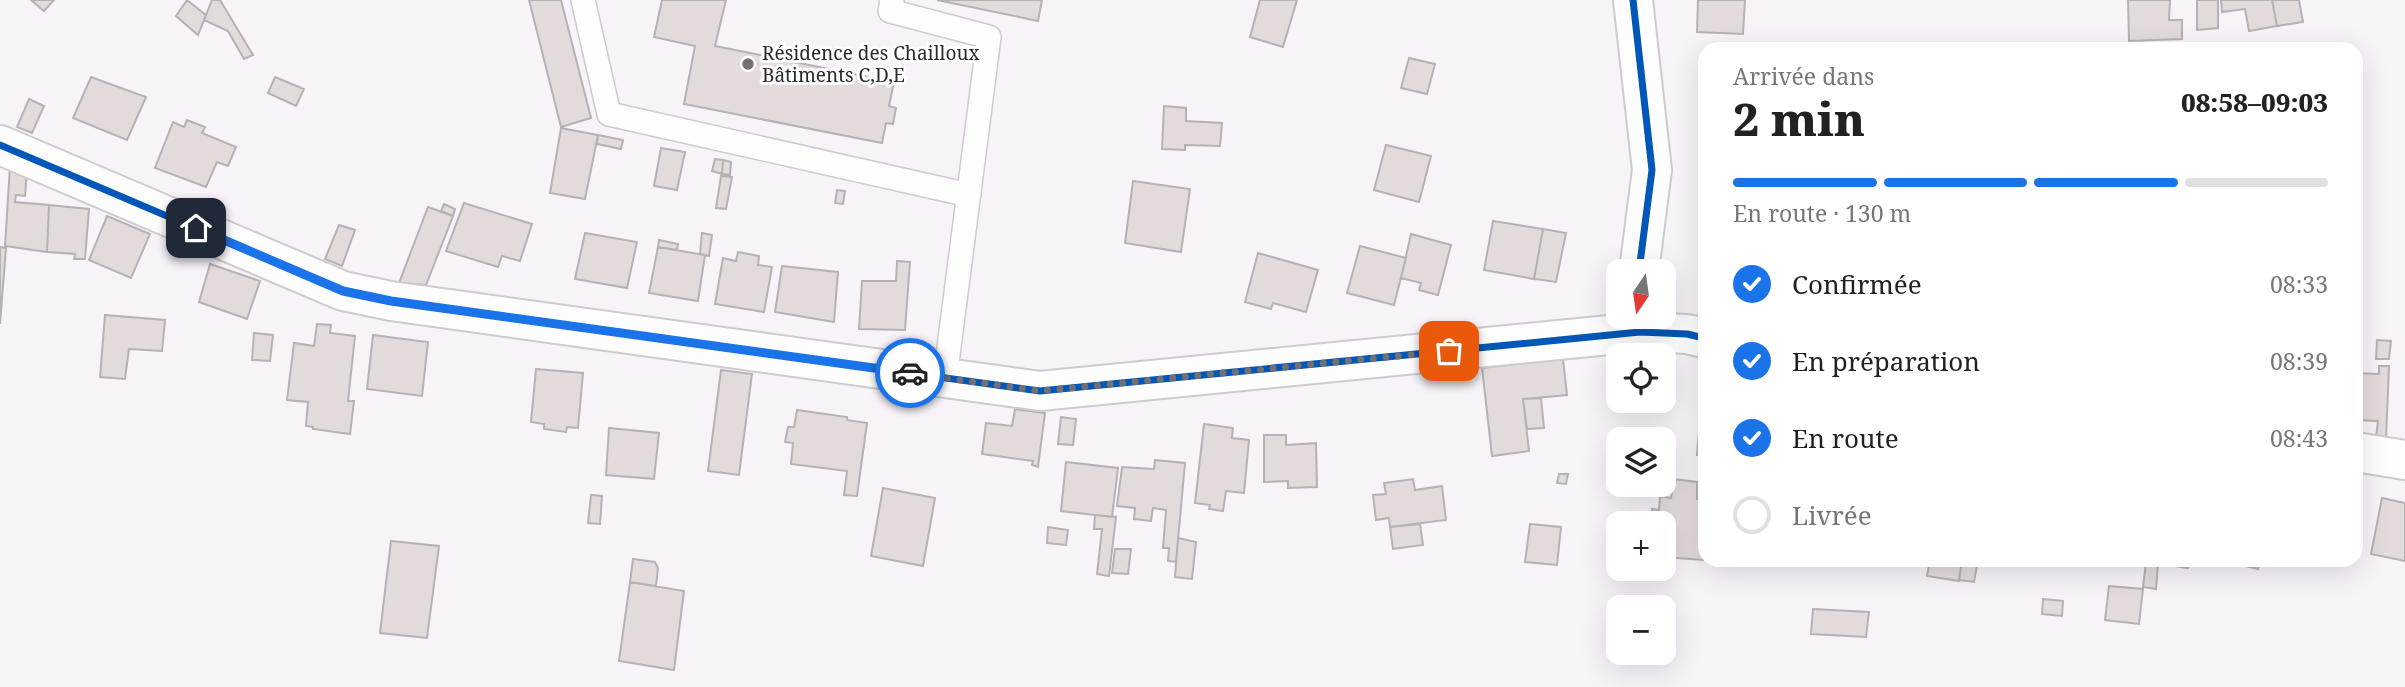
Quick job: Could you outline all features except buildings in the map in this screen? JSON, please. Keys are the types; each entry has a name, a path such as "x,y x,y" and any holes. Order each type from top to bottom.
{"street":[{"path":"1633,0 1652,170 1641,259"},
{"path":"0,145 343,291 446,309 1040,391 1606,329"},
{"path":"1660,329 1698,337"},
{"path":"2363,453 2405,460"}],"lane":[{"path":"583,0 609,114 969,195"},
{"path":"892,0 890,11 989,37 944,378"}],"cycle path":[{"path":"1633,0 1652,170 1641,259"},
{"path":"0,145 343,291 391,301 1040,391 1640,332 1698,337"}],"way so far":[{"path":"910,373 1040,391 1449,351"}],"place":[{"name":"Résidence des Chailloux Bâtiments C,D,E","path":"748,64"}],"route":[{"path":"196,228 343,291 391,301 910,373"}]}
